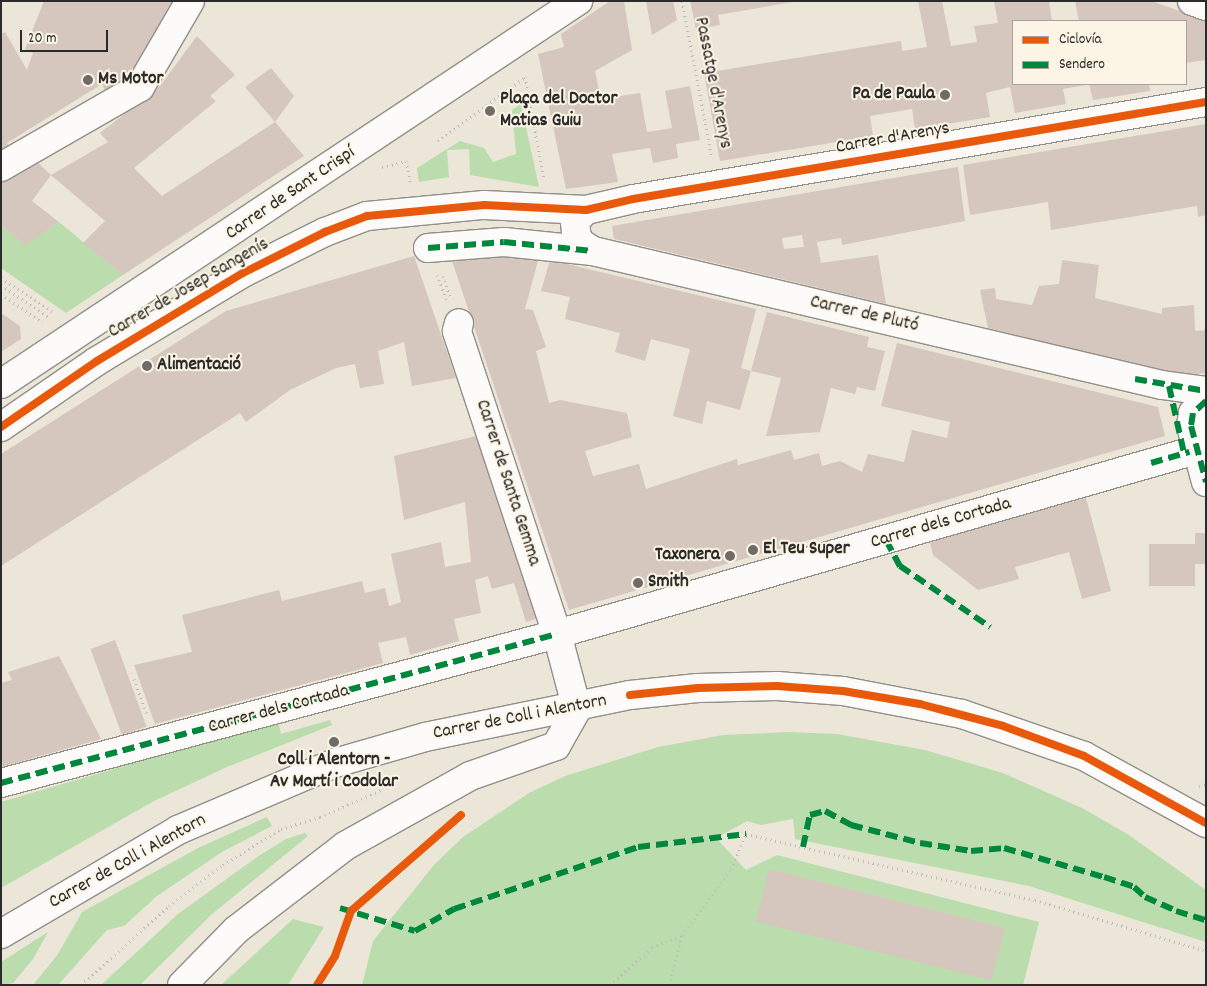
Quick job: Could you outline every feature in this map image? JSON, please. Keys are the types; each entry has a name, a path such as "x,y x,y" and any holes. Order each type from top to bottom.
{"street":[{"path":"1,167 140,87 190,1"},
{"name":"Carrer de Sant Crispí","path":"1,384 578,1"},
{"path":"1192,1 1206,6"},
{"name":"Carrer d'Arenys","path":"586,210 633,199 1206,102"},
{"name":"Carrer de Josep Sangenís","path":"1,427 96,361 243,273 325,232 367,216 417,209 484,205 586,210"},
{"path":"586,210 575,221 576,232 579,242 593,251"},
{"name":"Carrer de Plutó","path":"431,248 504,242 593,251 1135,379 1206,391"},
{"name":"Carrer de Santa Gemma","path":"458,327 557,634"},
{"path":"1169,386 1190,452 1206,482"},
{"path":"1190,452 1190,426 1193,413 1206,400"},
{"name":"Carrer dels Cortada","path":"1,784 557,634 1190,452"},
{"path":"182,985 236,930 345,846 470,776 556,746 577,708 557,634"},
{"name":"Carrer de Coll i Alentorn","path":"1,934 178,830 335,763 426,737 652,692 744,686 835,690 920,704 1003,726 1084,756 1206,823"}],"path":[{"path":"438,141 525,78 546,188"},
{"path":"408,169 411,184"},
{"path":"431,248 458,327"},
{"path":"431,248 458,327"},
{"path":"1,278 57,314"},
{"path":"1,286 57,323"},
{"path":"1,294 50,328"},
{"path":"134,679 151,722"},
{"path":"81,985 169,906 223,865 281,830 320,817 389,787"},
{"path":"669,985 675,952 682,936 730,869 746,834 1035,900 1206,951"},
{"path":"610,985 652,947 682,936"}],"green space":[{"path":"521,104 539,187 470,175 469,149 447,150 449,177 419,182 417,168 460,141 484,148 493,162 516,154 512,110"},
{"path":"59,222 123,275 66,313 1,268 1,225 25,244"},
{"path":"330,720 332,725 227,767 154,801 1,888 1,802 278,721 281,734"},
{"path":"789,732 837,734 925,750 1003,773 1084,809 1129,835 1206,890 1206,942 1029,886 795,839 793,819 761,825 747,821 716,838 746,870 777,855 1039,922 1023,985 362,985 373,941 434,865 463,837 529,793 565,776 658,747 723,735"},
{"path":"267,817 272,826 222,852 157,896 124,926 107,930 58,985 33,985 58,954 82,912 198,848"},
{"path":"305,833 308,836 211,915 140,985 101,985 178,914 257,857 286,839"},
{"path":"293,919 324,927 288,985 221,985"},
{"path":"48,932 33,959 13,983 1,985 1,962"}],"building":[{"path":"44,1 174,1 130,75 106,93 102,84 7,143 12,150 1,156 1,34 5,32 27,70 33,53 25,49"},
{"path":"610,1 624,1 632,50 595,71 601,99 640,93 647,132 672,128 665,91 690,86 700,140 676,144 678,158 653,163 650,148 612,154 618,182 566,189 538,54 564,47 561,34"},
{"path":"646,1 673,1 677,20 652,35"},
{"path":"690,1 793,2 718,15 720,25 696,29"},
{"path":"918,1 942,1 951,46 977,42 974,26 998,23 994,1 1049,1 1052,20 1012,20 1012,85 1086,85 1063,89 1066,104 1015,113 1010,87 986,93 990,117 915,129 912,109 870,116 873,136 720,161 704,73 901,41 902,51 927,47"},
{"path":"1075,1 1151,1 1206,20 1206,60 1187,63 1187,20 1079,20"},
{"path":"197,36 235,75 210,96 216,101 134,168 162,196 275,122 304,156 123,275 83,243 105,221 51,175 108,142 100,133 160,86"},
{"path":"271,68 294,96 275,122 245,87"},
{"path":"1089,85 1149,85 1150,91 1093,100"},
{"path":"1206,124 1206,215 1198,217 1197,206 1051,230 1048,202 970,215 963,165"},
{"path":"36,161 51,175 32,201 59,222 25,245 1,225 1,181"},
{"path":"958,167 965,221 842,245 841,238 817,242 821,263 878,255 886,304 614,239 612,226","holes":["802,235 804,247 784,249 782,238"]},
{"path":"449,252 539,257 525,309 533,310 546,347 536,351 549,403 560,400 627,413 632,437 585,451 593,476 639,464 646,489 737,459 738,465 791,450 794,460 819,453 822,466 840,461 862,472 868,454 904,462 912,430 947,438 950,422 881,406 897,343 1158,407 1165,436 569,610"},
{"path":"414,256 456,378 412,386 404,342 378,351 384,384 360,388 355,364 336,368 290,390 246,422 240,413 1,566 1,454 226,311"},
{"path":"550,260 756,309 741,368 751,371 740,410 707,401 702,424 673,416 690,349 651,339 645,361 615,352 620,333 565,319 570,297 541,291"},
{"path":"1062,260 1099,265 1095,298 1162,314 1162,308 1194,305 1195,331 1206,330 1206,373 1180,376 988,328 980,290 995,288 996,299 1032,305 1039,286 1059,284"},
{"path":"767,312 869,337 867,347 885,351 875,391 857,387 855,394 831,388 820,432 766,436 781,378 751,371"},
{"path":"1,313 20,326 21,339 1,352"},
{"path":"480,435 542,617 526,622 514,583 492,589 488,576 475,580 481,613 454,619 459,641 410,655 406,637 378,643 383,663 155,724 134,665 192,652 182,615 279,590 282,601 362,581 365,593 385,588 389,606 401,602 391,554 441,542 445,567 471,562 465,502 404,520 394,456"},
{"path":"1086,498 1111,591 1082,599 1069,552 1015,567 1019,579 978,590 933,555 930,543 962,531"},
{"path":"1195,533 1206,533 1206,564 1195,564 1195,586 1149,586 1149,544 1195,544"},
{"path":"115,640 146,726 122,735 91,649"},
{"path":"59,656 101,739 1,767 1,683 12,680 8,672"},
{"path":"769,869 1005,928 992,980 756,921"}],"marked path":[{"path":"428,248 504,242 593,251"},
{"path":"1135,379 1206,391"},
{"path":"1169,386 1184,453"},
{"path":"1206,401 1193,413 1191,426 1206,482"},
{"path":"1151,463 1189,452"},
{"path":"886,540 900,566 990,627"},
{"path":"1,783 557,634"},
{"path":"803,847 810,815 825,811 851,825 920,843 971,851 1004,848 1134,887 1145,897 1176,911 1206,920"},
{"path":"340,908 415,931 454,909 638,847 746,834"}],"cycle path":[{"path":"1,427 97,361 243,273 325,232 367,216 484,205 586,210 633,199 1206,102"},
{"path":"630,695 698,688 777,686 843,691 920,704 1003,726 1084,756 1206,823"},
{"path":"317,985 335,956 351,911 461,815"}],"place":[{"name":"Ms Motor","path":"88,80"},
{"name":"Pa de Paula","path":"945,95"},
{"name":"Plaça del Doctor Matias Guiu","path":"490,111"},
{"name":"Alimentació","path":"147,366"},
{"name":"El Teu Super","path":"753,550"},
{"name":"Taxonera","path":"730,556"},
{"name":"Smith","path":"638,583"},
{"name":"Coll i Alentorn - Av Martí i Codolar","path":"334,742"}]}
